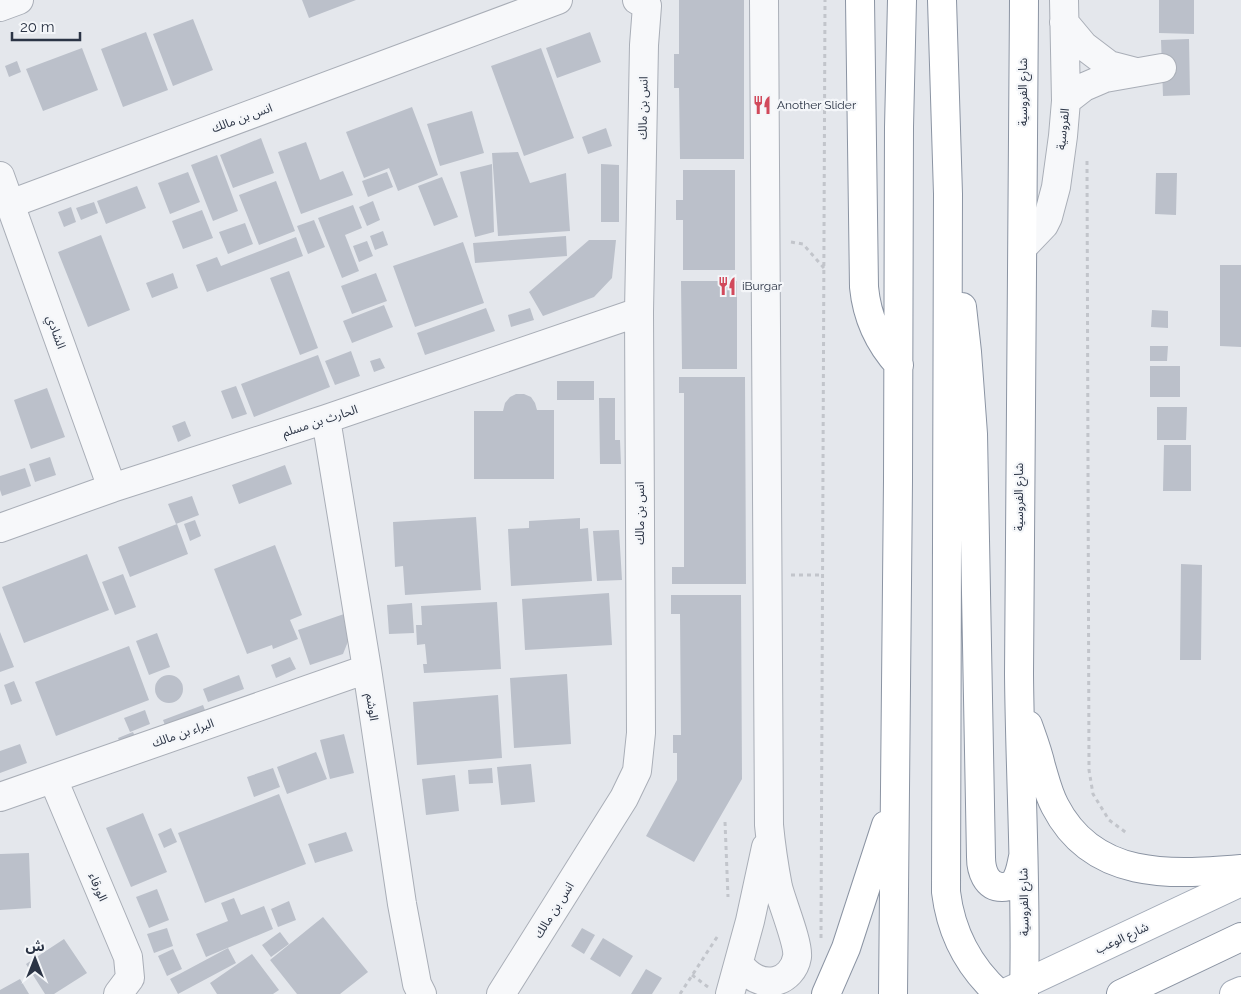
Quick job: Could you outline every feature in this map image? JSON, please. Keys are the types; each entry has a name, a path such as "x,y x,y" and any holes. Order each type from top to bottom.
{"main road":[{"path":"860,0 864,287 867,309 874,330 889,354 899,365"},
{"path":"893,994 899,365 899,137 902,0"},
{"path":"942,0 948,194 946,892 951,919 960,944 974,967 999,994"},
{"name":"شارع الفروسية","path":"1017,992 1025,938 1020,699 1019,478 1023,248 1024,0"},
{"path":"948,194 971,392 981,857 984,875 997,886 1009,886 1013,884 1018,876 1023,857"},
{"path":"1020,699 1047,788 1055,807 1072,831 1089,846 1115,862 1154,872 1202,872 1241,869"},
{"path":"826,994 846,948 894,800"},
{"name":"شارع الوعب","path":"1017,992 1241,882"},
{"path":"1121,994 1241,937"},
{"path":"1234,994 1241,991"}],"street":[{"name":"انس بن مالك","path":"10,204 558,0"},
{"path":"739,964 755,979 765,982 776,981 786,976 793,968 797,958 797,947 778,887 769,825 764,0"},
{"name":"انس بن مالك","path":"501,994 624,798 637,771 640,733 640,312 644,2"},
{"path":"1064,11 1084,46 1110,65 1149,70 1105,78 1084,87 1066,101"},
{"name":"الفروسية","path":"1023,248 1044,225 1053,201 1064,136 1066,101 1064,11"},
{"name":"الشادي","path":"0,176 112,488"},
{"name":"الحارث بن مسلم","path":"0,528 112,488 326,420 640,312"},
{"name":"الوشم","path":"326,420 402,904 417,984 422,994"},
{"name":"البراء بن مالك","path":"0,797 366,669"},
{"name":"الورقاء","path":"53,778 128,957 130,978 118,994"},
{"path":"730,994 764,858 769,825"}],"path":[{"path":"820,943 825,0"},
{"path":"1087,160 1089,770 1093,794 1110,820 1128,834"},
{"path":"765,243 799,243 824,268"},
{"path":"767,575 823,575"},
{"path":"725,822 728,901"},
{"path":"680,994 721,931"}],"building":[{"path":"302,0 356,0 309,18"},
{"path":"679,0 744,0 744,159 680,159 679,88 674,88 674,54 679,54"},
{"path":"1159,0 1194,0 1194,34 1159,33"},
{"path":"193,19 213,70 173,86 153,34"},
{"path":"146,32 168,90 123,107 101,49"},
{"path":"590,32 601,62 557,78 546,48"},
{"path":"1189,39 1190,95 1163,96 1161,40"},
{"path":"82,48 98,90 43,111 26,69"},
{"path":"541,48 574,138 524,156 491,66"},
{"path":"17,61 21,72 9,77 5,66"},
{"path":"412,107 438,175 398,191 389,168 364,178 346,132"},
{"path":"472,111 484,153 440,166 427,124"},
{"path":"606,128 612,146 588,154 582,137"},
{"path":"261,138 274,173 233,188 220,155"},
{"path":"306,142 320,180 343,171 353,195 301,214 278,152"},
{"path":"518,152 530,183 566,173 570,231 498,236 492,153"},
{"path":"217,155 238,211 213,221 191,165"},
{"path":"492,164 494,232 475,237 460,172"},
{"path":"601,164 619,165 619,222 601,222"},
{"path":"683,170 735,170 735,270 683,270 683,220 676,220 676,200 683,200"},
{"path":"188,172 200,202 170,214 158,183"},
{"path":"387,172 393,187 368,197 362,181"},
{"path":"1156,173 1177,173 1176,215 1155,214"},
{"path":"442,177 458,217 434,226 418,186"},
{"path":"276,181 295,231 259,245 239,195"},
{"path":"137,186 146,208 106,224 97,201"},
{"path":"373,201 380,220 367,226 359,207"},
{"path":"94,202 98,213 81,220 76,208"},
{"path":"353,205 362,228 345,235 359,271 342,278 318,218"},
{"path":"71,207 76,222 64,227 58,212"},
{"path":"202,210 213,238 183,249 172,221"},
{"path":"314,220 325,247 308,254 297,226"},
{"path":"245,223 253,244 228,254 219,232"},
{"path":"383,231 388,245 375,250 370,236"},
{"path":"101,235 130,310 88,327 58,252"},
{"path":"566,236 567,256 475,263 473,243"},
{"path":"296,237 303,256 207,292 196,265 217,257 221,266"},
{"path":"589,240 616,240 612,278 594,297 543,316 529,292"},
{"path":"367,241 373,256 359,262 353,246"},
{"path":"463,242 484,303 415,327 393,266"},
{"path":"1220,265 1241,265 1241,347 1220,346"},
{"path":"289,271 318,348 300,355 270,278"},
{"path":"173,273 178,288 152,298 146,283"},
{"path":"376,273 387,301 352,314 341,286"},
{"path":"681,281 737,281 737,369 682,369"},
{"path":"384,305 393,327 352,343 343,321"},
{"path":"486,308 495,331 425,355 417,333"},
{"path":"530,308 534,320 511,327 508,315"},
{"path":"1152,310 1168,311 1168,328 1151,327"},
{"path":"1150,346 1168,346 1167,361 1150,361"},
{"path":"351,351 360,376 335,385 325,361"},
{"path":"318,355 330,387 254,417 241,384"},
{"path":"380,358 385,368 374,372 370,361"},
{"path":"1150,366 1180,366 1180,397 1150,397"},
{"path":"679,377 745,377 746,584 672,584 672,567 684,567 684,393 679,393"},
{"path":"557,381 594,381 594,400 557,400"},
{"path":"236,386 247,414 232,419 221,391"},
{"path":"47,388 65,437 31,449 14,400"},
{"path":"516,394 524,394 531,397 537,410 554,410 554,479 474,479 474,411 503,411 505,403"},
{"path":"599,398 615,398 615,440 620,440 621,464 600,464"},
{"path":"1157,407 1187,407 1186,440 1157,440"},
{"path":"185,421 191,436 178,442 172,426"},
{"path":"1164,445 1191,445 1191,491 1163,491"},
{"path":"50,457 56,475 35,482 29,464"},
{"path":"285,465 292,484 239,504 232,485"},
{"path":"25,468 31,486 2,496 0,476"},
{"path":"192,496 199,515 176,524 168,504"},
{"path":"476,517 481,590 405,595 403,566 395,567 393,522"},
{"path":"580,518 580,529 588,528 592,581 511,586 508,529 529,528 529,521"},
{"path":"195,520 201,536 190,541 184,524"},
{"path":"177,524 188,554 130,577 118,547"},
{"path":"619,530 622,580 597,581 593,531"},
{"path":"275,545 302,615 290,620 298,639 273,649 272,645 247,654 214,569"},
{"path":"87,554 109,610 24,643 2,587"},
{"path":"1181,564 1202,565 1201,660 1180,660"},
{"path":"123,574 136,607 115,615 102,582"},
{"path":"609,593 612,645 525,650 522,599"},
{"path":"671,595 741,595 742,779 694,862 646,836 677,780 677,753 673,753 673,735 681,735 680,614 671,614"},
{"path":"497,602 501,669 424,673 423,664 427,664 425,644 417,645 416,625 422,625 421,606"},
{"path":"412,603 414,633 389,634 387,605"},
{"path":"344,614 351,634 343,654 310,665 298,630"},
{"path":"0,632 14,667 0,672"},
{"path":"157,633 170,667 149,675 136,641"},
{"path":"129,646 149,700 56,736 35,682"},
{"path":"290,657 296,669 276,678 271,665"},
{"path":"567,674 571,744 514,748 510,678"},
{"path":"169,675 179,679 183,689 179,699 169,703 159,699 155,689 159,679"},
{"path":"239,675 244,689 208,702 203,689"},
{"path":"14,681 22,701 11,705 4,685"},
{"path":"498,695 502,758 417,765 413,702"},
{"path":"203,705 208,718 168,733 163,720"},
{"path":"145,710 150,724 130,732 124,718"},
{"path":"133,732 137,741 122,747 118,738"},
{"path":"344,734 354,773 330,779 320,740"},
{"path":"20,744 27,763 0,773 0,751"},
{"path":"316,752 327,779 287,794 277,767"},
{"path":"531,764 535,802 501,805 497,767"},
{"path":"273,768 280,787 254,797 247,777"},
{"path":"492,768 493,783 469,784 468,770"},
{"path":"455,775 459,811 426,815 422,779"},
{"path":"279,794 306,864 205,903 178,833"},
{"path":"143,813 167,872 131,887 106,828"},
{"path":"171,828 177,842 164,848 158,834"},
{"path":"346,832 353,851 315,863 308,844"},
{"path":"29,853 31,908 0,910 0,854"},
{"path":"157,889 169,920 149,928 136,897"},
{"path":"234,898 241,915 264,906 273,929 206,957 196,934 228,921 221,903"},
{"path":"289,901 296,920 278,927 271,909"},
{"path":"323,917 368,972 340,994 297,994 270,960"},
{"path":"167,928 173,946 154,953 147,934"},
{"path":"582,928 595,935 584,954 571,946"},
{"path":"280,932 289,944 271,957 262,945"},
{"path":"603,938 633,956 620,977 590,959"},
{"path":"64,939 87,973 54,994 45,994 26,964"},
{"path":"228,948 236,963 178,994 170,979"},
{"path":"173,949 182,969 167,976 158,956"},
{"path":"252,954 279,990 273,994 217,994 210,983"},
{"path":"646,969 662,978 652,994 631,994"},
{"path":"20,979 29,994 0,994 0,990"}],"place":[{"name":"Another Slider","path":"762,105"},
{"name":"iBurgar","path":"727,286"}]}
